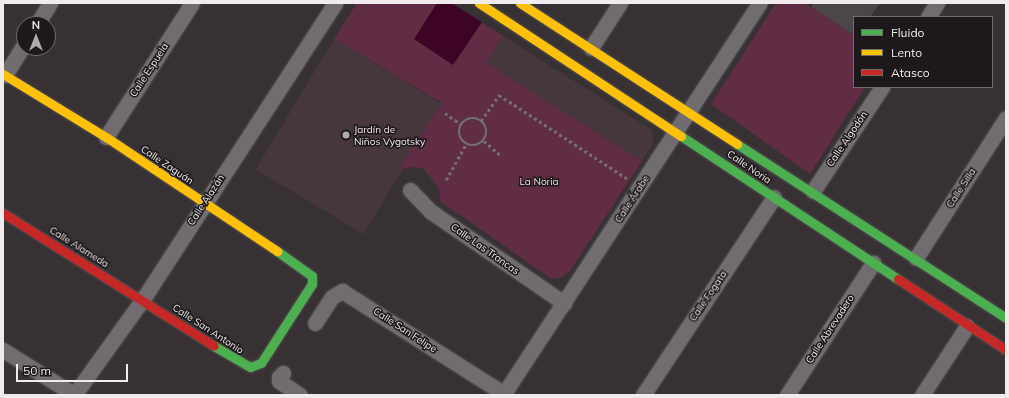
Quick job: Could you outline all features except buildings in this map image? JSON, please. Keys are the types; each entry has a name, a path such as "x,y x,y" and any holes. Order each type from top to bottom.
{"street":[{"path":"42,16 50,3"},
{"name":"Calle Espuela","path":"106,137 192,3"},
{"name":"Calle Alazán","path":"75,395 143,299 335,3"},
{"name":"Calle Noria","path":"479,3 677,132 967,326 1006,350"},
{"name":"Calle Noria","path":"520,3 813,191 1006,318"},
{"path":"591,48 620,3"},
{"name":"Calle Árabe","path":"504,394 677,132 760,3"},
{"path":"929,16 937,3"},
{"path":"4,75 16,56"},
{"name":"Calle Zaguán","path":"4,75 106,137 304,269 313,280"},
{"name":"Calle Algodón","path":"813,191 881,88"},
{"name":"Calle Silla","path":"916,258 1006,118"},
{"name":"Calle Las Trancas","path":"410,190 430,211 564,303"},
{"name":"Calle Fogata","path":"643,395 774,197"},
{"name":"Calle Alameda","path":"3,213 143,299"},
{"name":"Calle Abrevadero","path":"787,395 874,263"},
{"name":"Calle San Antonio","path":"143,299 231,358 254,367 265,358 309,291 313,280"},
{"name":"Calle San Felipe","path":"315,323 332,297 342,291 504,394"},
{"path":"922,395 967,326"},
{"path":"3,350 75,395"},
{"path":"281,376 300,395"}],"path":[{"path":"481,121 499,94 640,186"},
{"path":"445,113 461,124"},
{"path":"461,124 473,118 481,121 486,128 484,141"},
{"path":"461,124 460,137 466,144 475,146 484,141"},
{"path":"484,141 500,155"},
{"path":"446,180 466,144"}],"shaded area":[{"path":"437,3 451,3 482,22 453,65 414,39"},
{"path":"503,36 652,130 653,144 642,161 486,63"},
{"name":"Jardín de Niños Vygotsky","path":"334,39 442,104 364,234 256,169"}],"green space":[{"name":"La Noria","path":"357,3 451,3 503,36 486,63 642,161 570,271 560,278 550,278 440,201 439,188 424,169 412,167 398,170 442,103 334,39"},
{"path":"776,3 804,3 853,34 853,88 864,88 810,174 711,104"}],"traffic: fast":[{"path":"681,136 898,279"},
{"path":"737,144 1006,318"},
{"path":"214,346 250,367 261,363 312,284 312,276 277,251"}],"traffic: slow":[{"path":"479,3 681,136"},
{"path":"520,3 737,144"},
{"path":"3,74 106,137 277,251"}],"traffic: jam":[{"path":"3,213 214,346"},
{"path":"898,279 1006,350"}],"place":[{"name":"Jardín de Niños Vygotsky","path":"346,135"}]}
